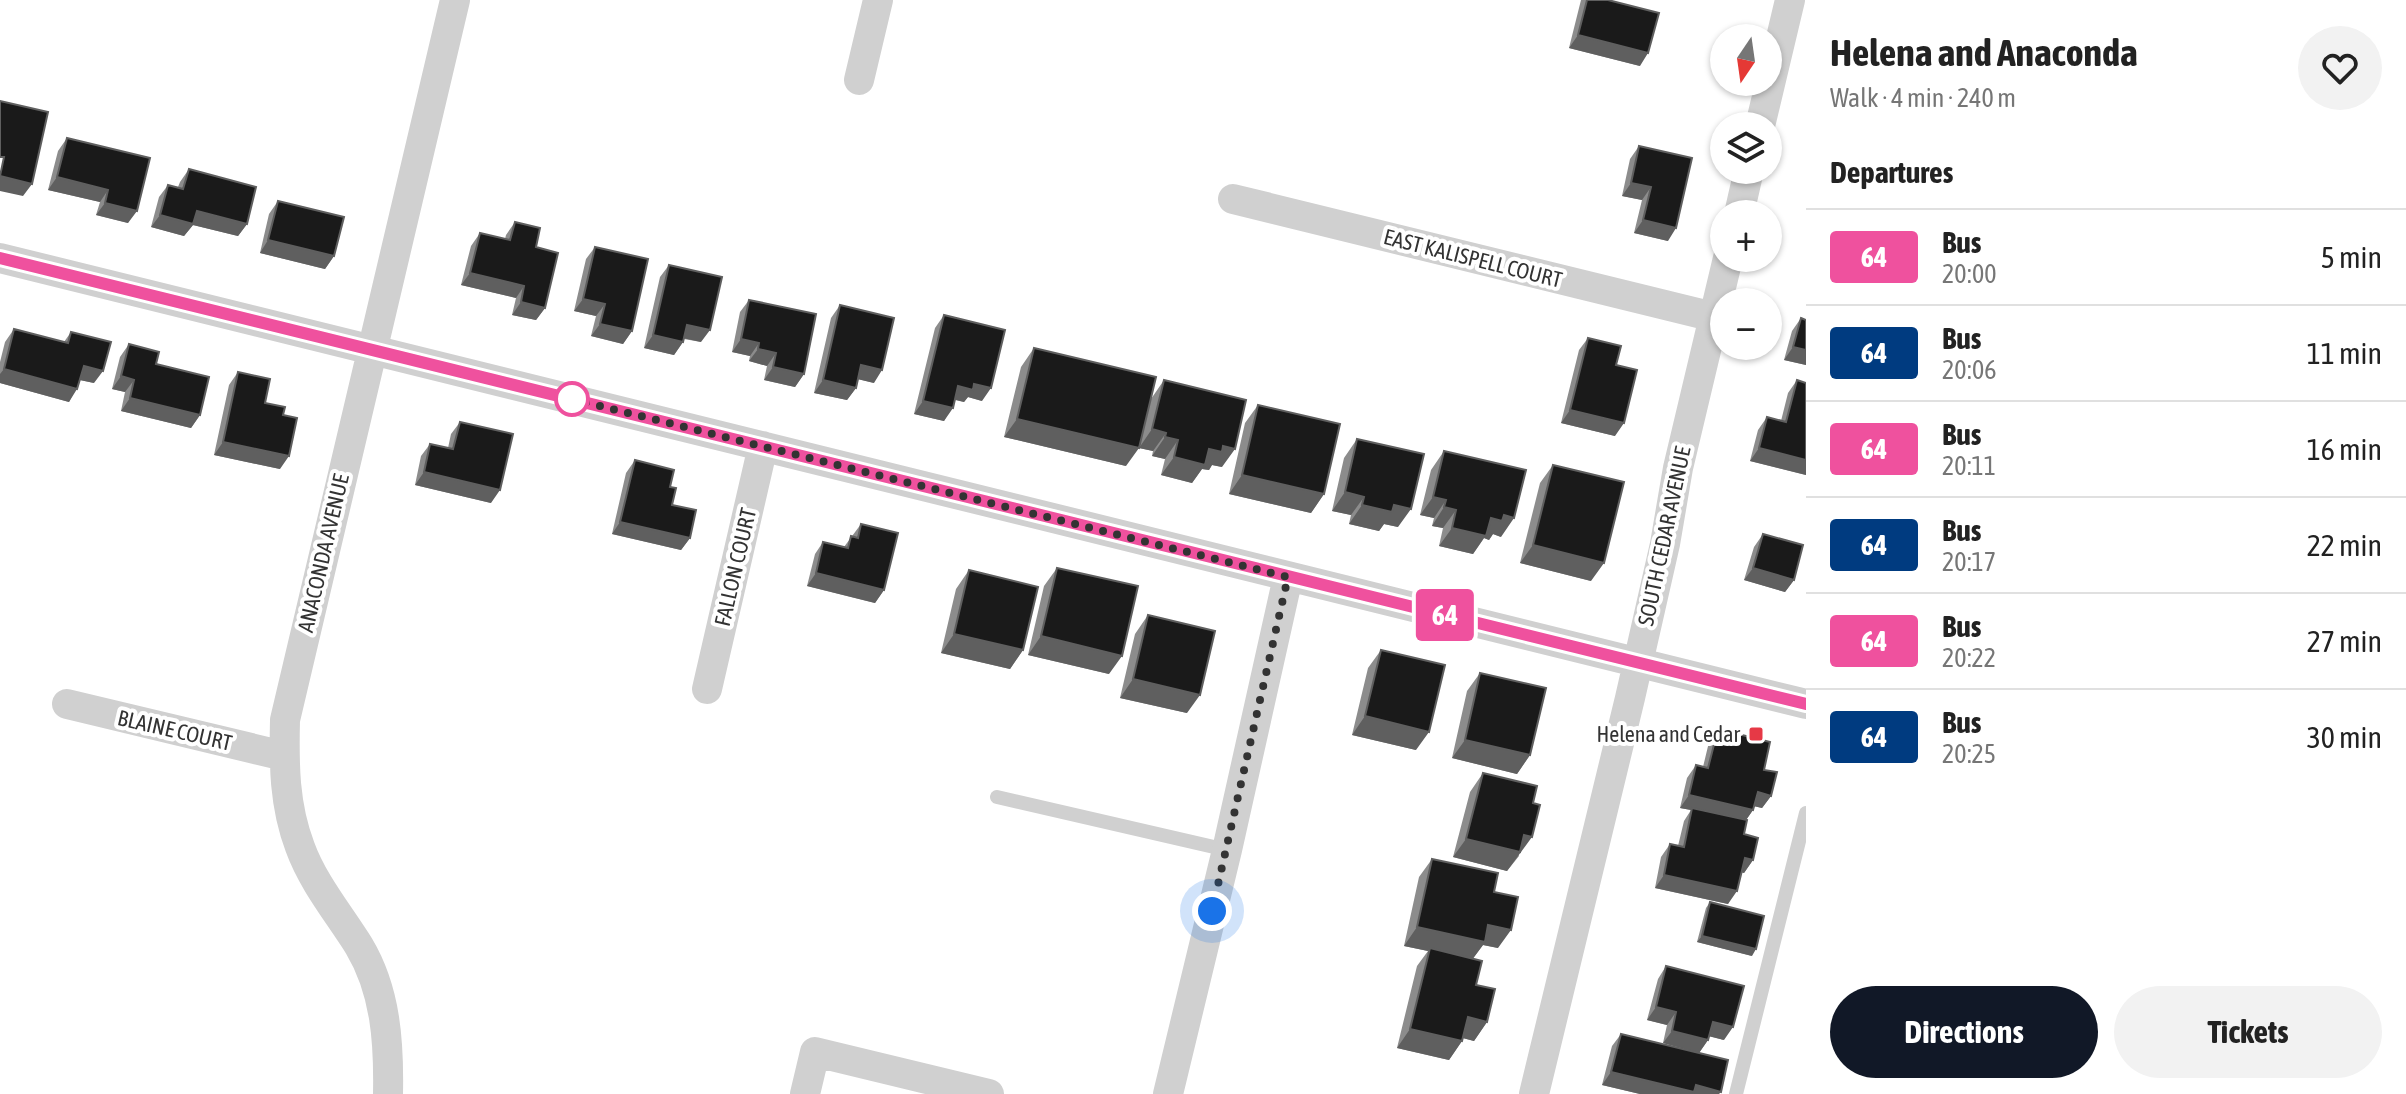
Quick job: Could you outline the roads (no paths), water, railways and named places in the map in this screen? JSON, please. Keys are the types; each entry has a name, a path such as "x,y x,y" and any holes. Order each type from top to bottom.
{"street":[{"name":"ANACONDA AVENUE","path":"388,1094 386,1025 378,988 361,950 301,850 290,817 285,790 285,720 455,0"},
{"path":"859,80 878,0"},
{"path":"1764,112 1792,2"},
{"name":"EAST KALISPELL COURT","path":"1233,199 1710,316"},
{"path":"0,258 1806,704"},
{"name":"SOUTH CEDAR AVENUE","path":"1534,1094 1638,663 1665,544 1678,468 1710,334"},
{"name":"FALLON COURT","path":"707,689 763,446"},
{"path":"1168,1094 1288,577"},
{"name":"BLAINE COURT","path":"67,704 284,756"},
{"path":"805,1094 815,1052 989,1094"}],"lane":[{"path":"997,797 1227,850"},
{"path":"1736,1094 1806,813"}],"place":[{"name":"Helena and Cedar","path":"1756,734"}]}
